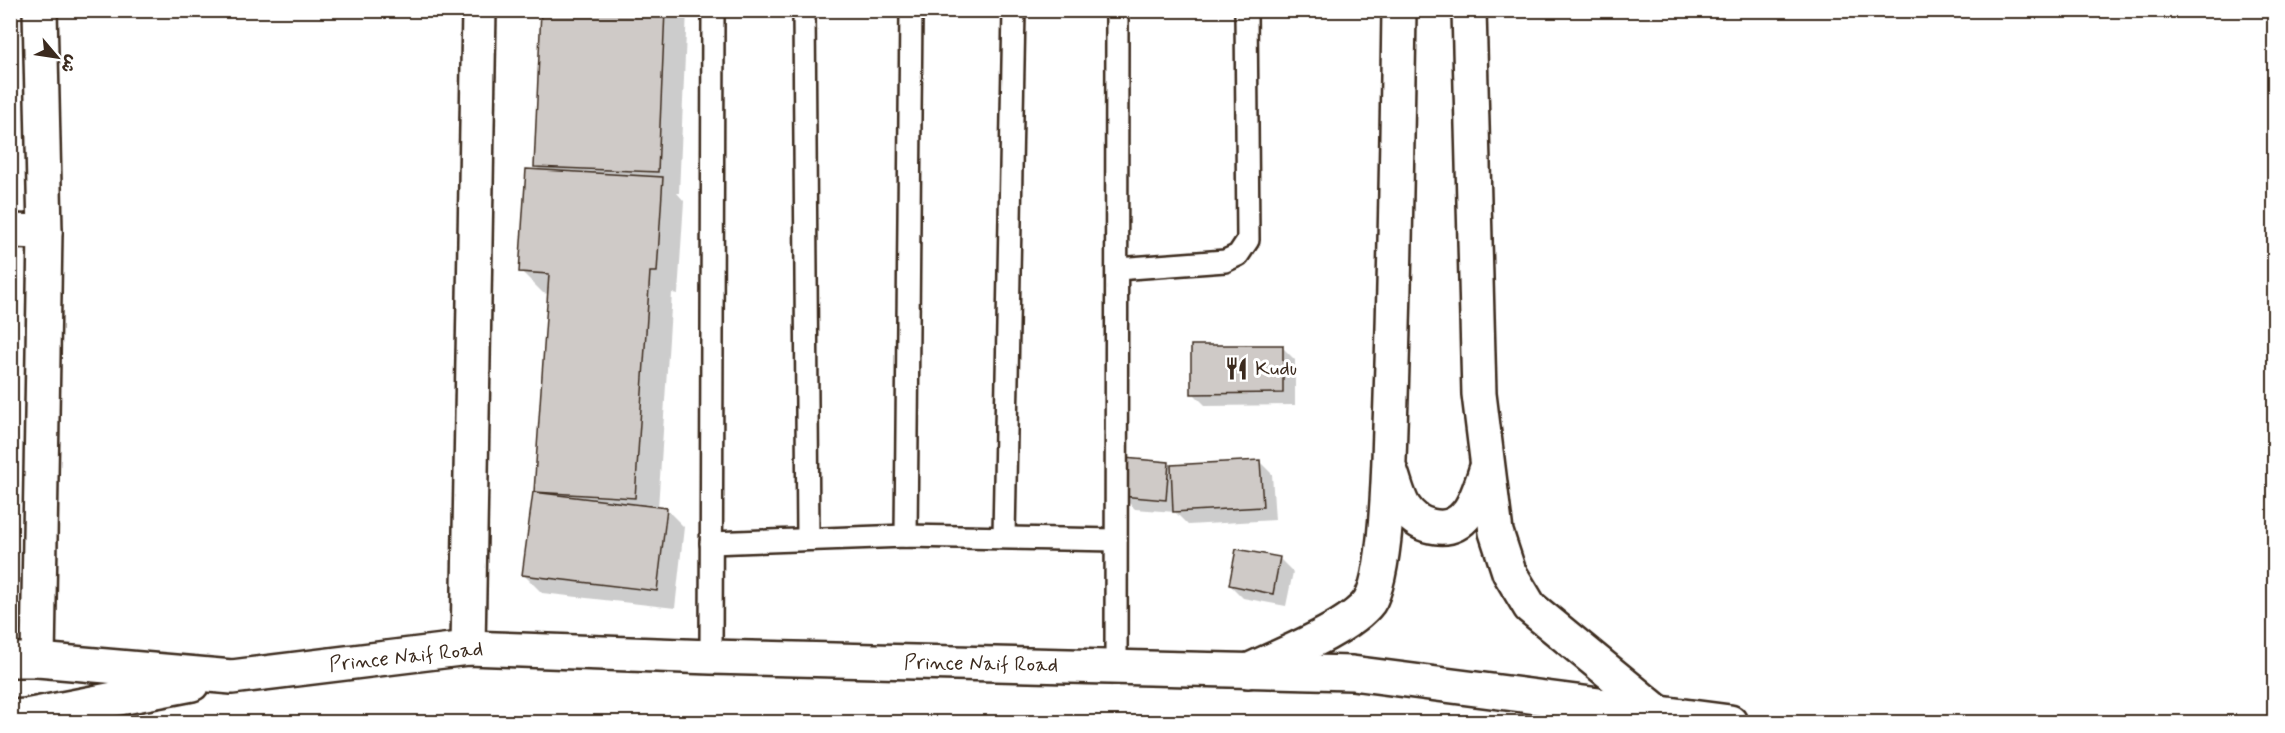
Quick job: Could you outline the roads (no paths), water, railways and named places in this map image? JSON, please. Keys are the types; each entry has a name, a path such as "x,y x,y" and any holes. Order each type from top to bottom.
{"street":[{"path":"24,660 45,232 40,10"},
{"path":"468,648 479,10"},
{"path":"1248,671 1347,621 1369,601 1378,574 1389,467 1395,301 1399,10"},
{"path":"1469,10 1479,394 1496,532 1509,572 1530,607 1659,713"},
{"path":"10,231 45,232"},
{"path":"1389,467 1404,507 1421,524 1443,529 1460,522 1474,504 1487,465"},
{"name":"Prince Naif Road","path":"10,717 26,716 232,676 468,648 711,657 1352,673 1730,723"},
{"name":"Prince Naif Road","path":"24,660 232,676"}],"lane":[{"path":"711,657 713,10"},
{"path":"804,10 808,539"},
{"path":"906,536 911,10"},
{"path":"1004,536 1014,10"},
{"path":"1116,668 1117,10"},
{"path":"1117,269 1225,261 1238,255 1248,240 1246,10"},
{"path":"711,543 906,536 1004,536 1116,540"}],"place":[{"name":"Kudu","path":"1237,369"}]}
